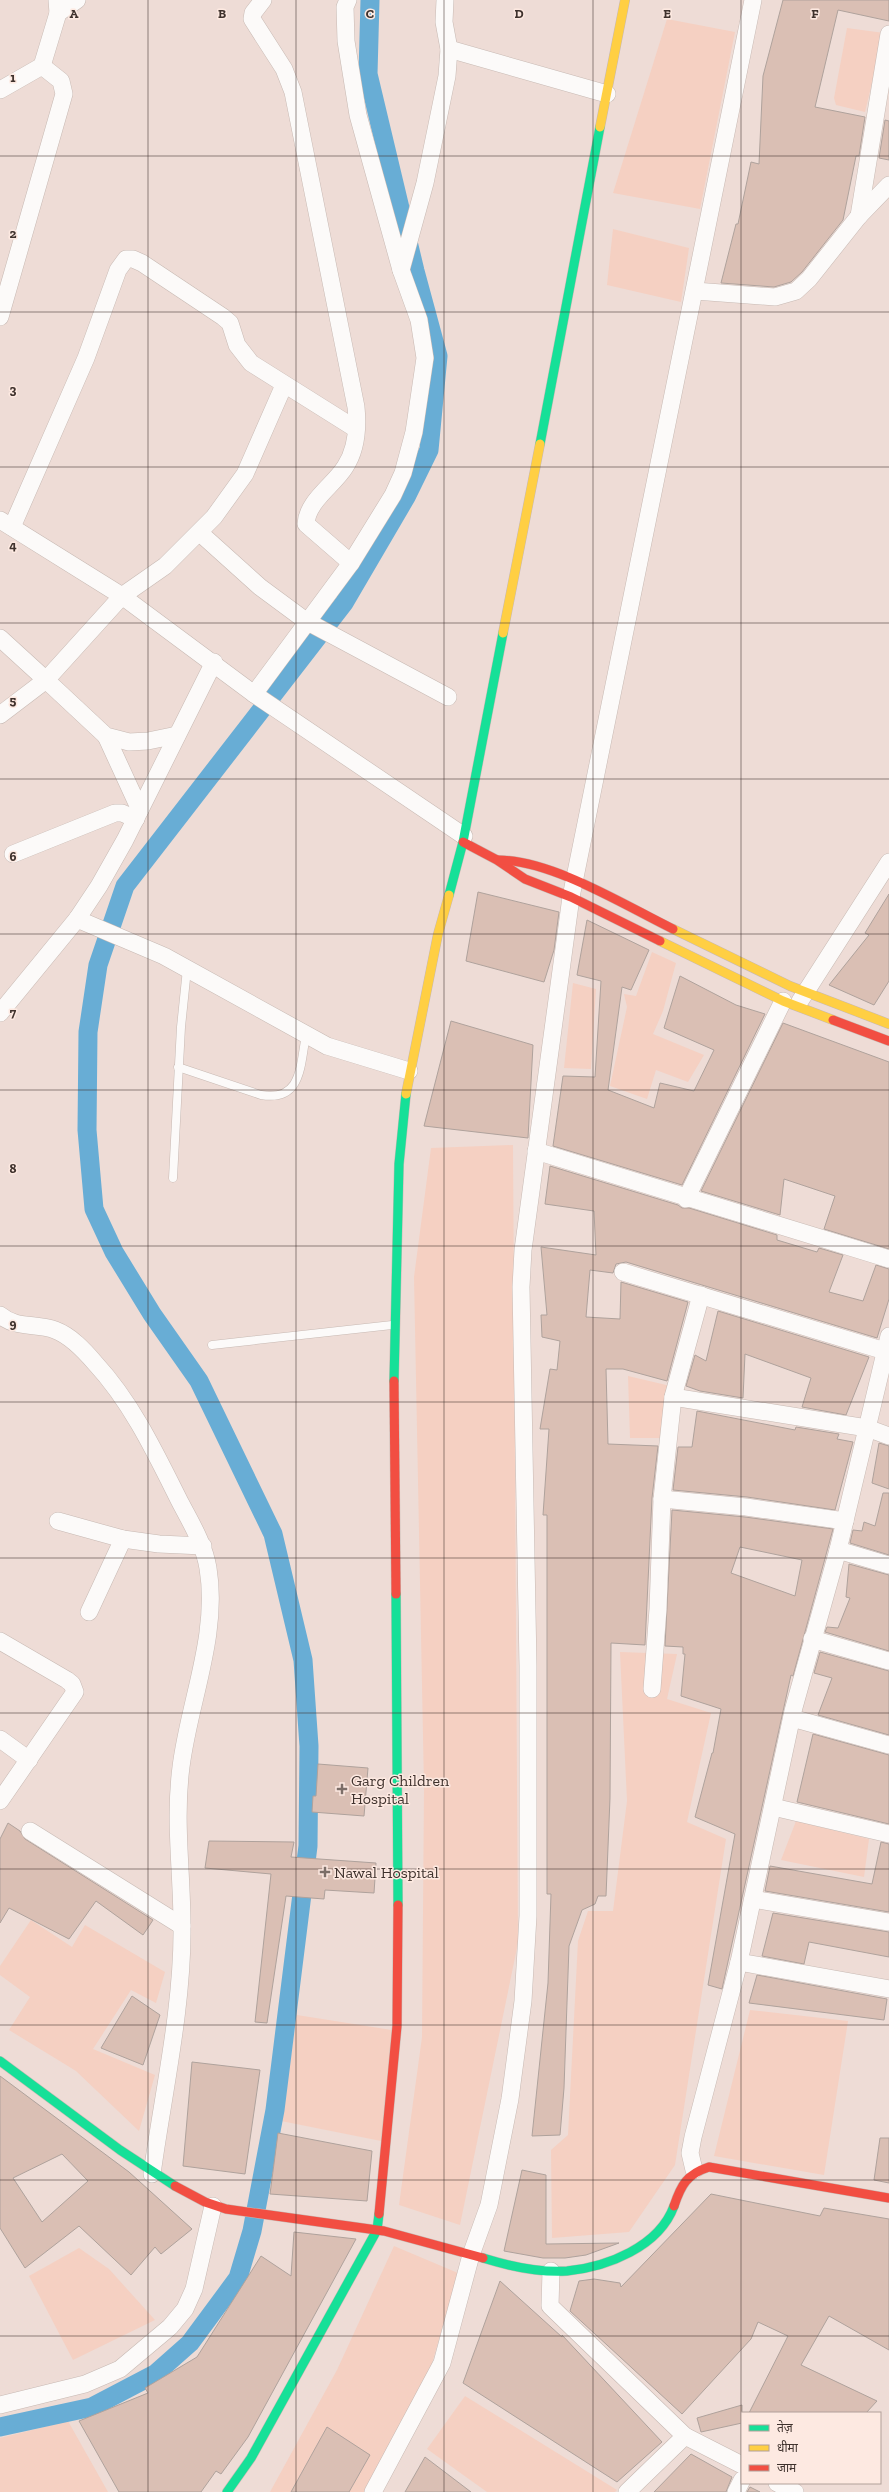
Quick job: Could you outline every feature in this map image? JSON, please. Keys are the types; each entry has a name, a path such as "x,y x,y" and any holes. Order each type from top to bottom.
{"street":[{"path":"1,88 23,79 42,66 57,6 77,0"},
{"path":"263,0 253,13 252,19 284,69 293,92 354,390 356,429 352,454 345,467 312,507 306,524 351,563"},
{"path":"401,270 425,183 440,112 449,49 444,22 445,0"},
{"path":"227,2492 251,2458 377,2230 397,2026 398,1822 394,1325 400,1151 409,1071 436,941 464,839 625,0"},
{"path":"374,2492 442,2363 471,2255 489,2205 510,2099 523,1993 528,1916 528,1666 521,1287 523,1250 571,897 576,881 753,0"},
{"path":"254,694 306,621 351,563 393,495 403,473 414,432 425,358 424,342 401,270 358,115 346,42 344,2"},
{"path":"859,216 889,34"},
{"path":"449,49 607,94"},
{"path":"0,317 64,94 61,81 42,66"},
{"path":"695,291 775,297 796,291 810,279 859,216 889,185"},
{"path":"356,429 251,363 235,340 230,323 223,317 142,264 133,259 126,259 118,270 86,358 6,523 122,596 214,662 254,694 464,839 525,879 571,897 795,1000 889,1041"},
{"path":"0,715 46,680 122,596 165,566 200,533 214,517 246,474 284,385"},
{"path":"200,533 260,587 306,621 448,697"},
{"path":"0,638 106,736 138,814"},
{"path":"0,1013 77,919 100,886 138,814 214,662"},
{"path":"106,736 129,742 148,741 178,735"},
{"path":"13,854 115,814 138,814"},
{"path":"497,860 514,860 530,864 576,881 795,1000 889,1024"},
{"path":"686,1199 795,1000 889,862"},
{"path":"77,919 164,956 327,1046 409,1071"},
{"path":"536,1151 686,1199 889,1259"},
{"path":"623,1272 701,1295 887,1343 838,1550 812,1640 792,1718 739,1962 692,2137 690,2153 694,2170"},
{"path":"652,1689 658,1609 662,1499 673,1397 701,1295"},
{"path":"0,1315 21,1325 58,1331 69,1337 96,1364 145,1432 203,1546 210,1586 209,1626 181,1767 176,1826 182,1926 178,1992 152,2174"},
{"path":"673,1397 867,1428 889,1436"},
{"path":"662,1499 746,1507 845,1521"},
{"path":"58,1521 123,1539 159,1544 203,1546"},
{"path":"89,1612 123,1539"},
{"path":"838,1550 889,1565"},
{"path":"812,1640 889,1661"},
{"path":"0,1641 67,1680 74,1688 73,1696 0,1800"},
{"path":"792,1718 889,1745"},
{"path":"0,1739 28,1760"},
{"path":"773,1807 889,1834"},
{"path":"30,1831 182,1926"},
{"path":"753,1899 889,1922"},
{"path":"739,1962 889,1989"},
{"path":"0,2061 152,2174 212,2206 251,2214 377,2230 422,2240 471,2255 551,2271 571,2271 589,2267 635,2249 661,2229 670,2214 685,2177 694,2170 709,2167 889,2198"},
{"path":"0,2405 85,2384 120,2369 170,2327 185,2309 194,2289 212,2206"},
{"path":"551,2271 550,2306 685,2436 741,2464"},
{"path":"627,2492 685,2436"},
{"path":"736,2492 741,2482"},
{"path":"779,2484 795,2492"}],"lane":[{"path":"173,1178 178,1067 187,969"},
{"path":"178,1067 261,1095 274,1097 292,1090 296,1081 306,1035"},
{"path":"212,1345 394,1325"}],"shaded area":[{"path":"667,19 735,32 700,209 613,193"},
{"path":"847,28 884,33 865,112 836,105 834,98"},
{"path":"613,229 689,248 681,302 607,285"},
{"path":"652,952 676,963 663,1011 653,1034 704,1055 688,1082 656,1070 647,1099 610,1086 627,1007 624,994 636,996"},
{"path":"573,983 596,989 591,1069 564,1068"},
{"path":"513,1145 518,1943 460,2225 399,2205 422,2037 424,1787 414,1277 431,1148"},
{"path":"628,1376 679,1388 675,1438 630,1438"},
{"path":"620,1652 677,1654 667,1699 711,1713 687,1822 726,1839 675,2165 629,2232 552,2238 551,2150 568,2135 578,1941 588,1911 613,1911 627,1801"},
{"path":"796,1821 869,1839 864,1877 781,1860"},
{"path":"31,1920 72,1947 85,1925 165,1972 156,2003 131,1990 93,2049 155,2075 139,2131 76,2071 9,2030 30,1997 0,1975 0,1966"},
{"path":"750,2010 848,2021 824,2175 714,2156"},
{"path":"297,2015 398,2031 381,2141 281,2121"},
{"path":"394,2246 458,2273 429,2374 369,2492 270,2492 337,2370"},
{"path":"79,2248 109,2269 155,2320 73,2360 29,2276"},
{"path":"465,2396 617,2490 615,2492 487,2492 427,2449"},
{"path":"68,2421 108,2492 0,2492 0,2438"}],"building":[{"path":"783,0 889,0 889,21 838,10 815,107 865,117 859,156 856,156 843,220 802,272 791,282 774,287 721,283 736,224 738,224 751,162 759,164 763,76"},
{"path":"885,120 889,121 889,160 879,158"},
{"path":"478,892 559,912 554,950 544,982 466,961"},
{"path":"889,894 889,981 874,1005 829,985 869,935 865,933"},
{"path":"587,920 649,950 631,990 622,987 608,1090 654,1108 660,1083 694,1091 714,1050 664,1028 680,976 736,1005 765,1014 682,1185 553,1146 563,1076 595,1077 601,981 577,975"},
{"path":"451,1021 533,1045 528,1138 424,1126"},
{"path":"783,1023 889,1062 889,1249 824,1229 835,1196 784,1179 780,1215 701,1191"},
{"path":"550,1166 678,1205 682,1208 689,1208 777,1235 777,1240 817,1252 819,1248 843,1255 829,1292 863,1301 876,1265 889,1269 889,1299 877,1338 626,1262 616,1264 613,1273 590,1270 586,1317 620,1319 621,1282 688,1302 667,1381 623,1369 606,1369 608,1444 658,1446 652,1498 645,1645 611,1643 610,1798 606,1896 598,1896 595,1904 582,1910 569,1946 564,2088 560,2135 532,2136 548,1983 551,1894 547,1894 547,1515 543,1515 549,1429 540,1429 550,1369 557,1370 560,1341 542,1337 541,1315 547,1315 541,1247 596,1255 594,1211 545,1204"},
{"path":"718,1311 869,1357 846,1415 802,1407 811,1378 745,1354 743,1398 700,1391 686,1386 695,1355 706,1361"},
{"path":"697,1411 795,1430 796,1427 839,1434 837,1439 853,1442 835,1510 747,1497 673,1490 678,1447 692,1447"},
{"path":"879,1443 889,1446 889,1489 872,1483"},
{"path":"883,1493 889,1493 889,1555 850,1543 853,1530 862,1531 864,1522 875,1526"},
{"path":"672,1510 745,1517 833,1529 793,1676 791,1675 722,1989 708,1985 735,1834 695,1817 713,1753 721,1709 681,1696 685,1654 683,1654 683,1647 665,1646","holes":["740,1547 802,1560 795,1596 731,1573"]},
{"path":"849,1564 889,1575 889,1651 825,1632 827,1627 838,1628 850,1598 846,1597"},
{"path":"820,1652 889,1671 889,1735 818,1715 832,1678 814,1673"},
{"path":"813,1734 889,1755 889,1824 797,1802"},
{"path":"318,1764 368,1768 364,1816 312,1812 313,1796 316,1796"},
{"path":"8,1823 20,1831 25,1839 153,1920 143,1935 96,1901 69,1939 9,1908 0,1923 0,1839"},
{"path":"209,1841 294,1842 291,1857 376,1863 374,1893 325,1890 324,1899 286,1896 267,2023 255,2022 271,1874 205,1868"},
{"path":"881,1842 889,1844 889,1912 765,1891 770,1866 872,1884"},
{"path":"773,1913 889,1932 889,1957 809,1942 804,1964 762,1956"},
{"path":"757,1975 887,1999 884,2020 749,2003"},
{"path":"132,1996 160,2015 143,2065 101,2048"},
{"path":"192,2062 260,2070 245,2174 183,2166"},
{"path":"0,2076 129,2172 192,2229 161,2254 155,2247 131,2275 79,2226 25,2268 0,2228","holes":["62,2154 88,2181 42,2222 13,2178"]},
{"path":"278,2133 372,2151 367,2201 270,2194"},
{"path":"880,2138 889,2138 889,2183 874,2180"},
{"path":"522,2170 546,2175 546,2244 619,2243 586,2255 565,2258 543,2258 504,2251"},
{"path":"711,2194 820,2216 824,2208 889,2219 889,2350 829,2316 801,2365 877,2401 867,2412 750,2412 788,2336 758,2322 751,2339 682,2414 570,2311 579,2281 594,2279 620,2283 621,2287"},
{"path":"294,2232 356,2239 248,2437 221,2474 216,2471 201,2492 119,2492 79,2421 148,2393 145,2388 197,2357 261,2256 291,2276"},
{"path":"500,2281 562,2337 562,2335 662,2442 617,2482 463,2383"},
{"path":"742,2405 741,2423 701,2432 697,2418"},
{"path":"327,2427 370,2455 349,2492 291,2492"},
{"path":"691,2454 732,2477 726,2492 654,2492"},
{"path":"425,2457 471,2492 405,2492"},
{"path":"750,2487 760,2492 747,2492"}],"waterway":[{"path":"0,2427 92,2407 155,2374 190,2343 238,2278 252,2231 275,2110 308,1846 309,1746 303,1660 273,1534 199,1381 152,1314 114,1252 94,1209 87,1130 88,1032 98,965 125,886 344,603 406,497 429,450 438,356 415,271 368,74 370,0"}],"traffic: fast":[{"path":"540,444 600,127"},
{"path":"449,895 463,842 503,633"},
{"path":"394,1381 399,1164 406,1094"},
{"path":"396,1594 398,1905"},
{"path":"0,2061 120,2150 175,2186"},
{"path":"483,2258 503,2264 546,2271 567,2271 598,2265 630,2252 644,2244 657,2233 667,2220 674,2206"},
{"path":"227,2492 251,2458 377,2230 379,2214"}],"traffic: slow":[{"path":"600,127 625,0"},
{"path":"503,633 540,444"},
{"path":"406,1094 438,934 449,895"},
{"path":"673,929 790,986 889,1024"},
{"path":"660,941 783,1001 833,1020"}],"traffic: jam":[{"path":"463,842 497,860 525,879 571,897 660,941"},
{"path":"498,860 519,862 541,867 564,876 610,897 673,929"},
{"path":"833,1020 889,1041"},
{"path":"394,1381 396,1594"},
{"path":"379,2214 397,2026 398,1905"},
{"path":"674,2206 679,2192 686,2181 695,2173 709,2167 889,2198"},
{"path":"175,2186 205,2202 226,2209 384,2231 483,2258"}],"place":[{"name":"Garg Children Hospital","path":"342,1789"},
{"name":"Nawal Hospital","path":"325,1872"}]}
